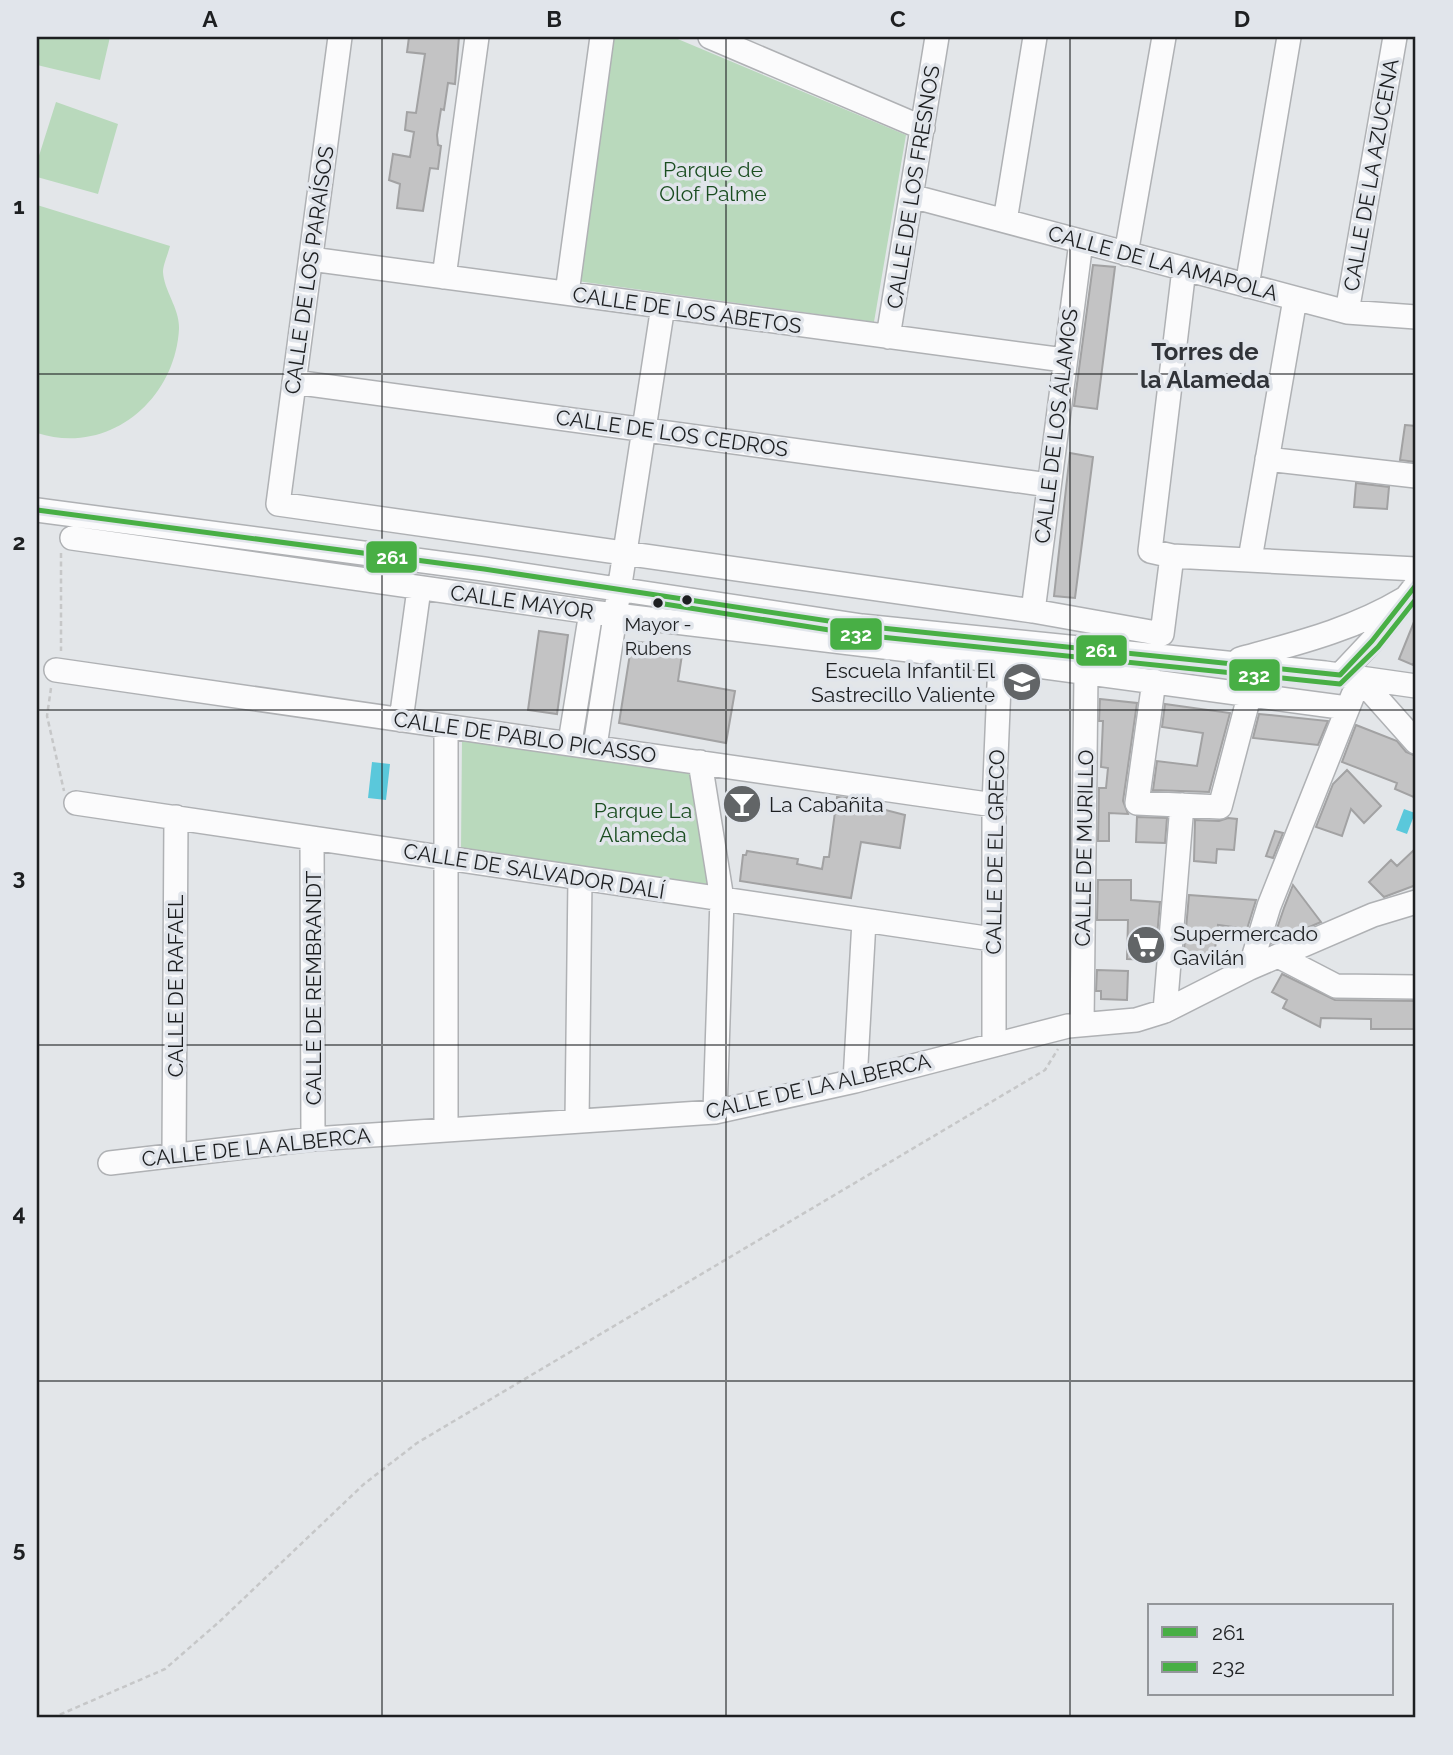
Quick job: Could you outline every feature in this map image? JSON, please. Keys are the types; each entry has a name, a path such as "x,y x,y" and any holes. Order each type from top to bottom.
{"street":[{"path":"444,277 477,37"},
{"path":"567,293 602,37"},
{"path":"710,37 923,128"},
{"name":"CALLE DE LOS FRESNOS","path":"888,337 937,37"},
{"path":"1005,221 1035,37"},
{"path":"1126,254 1164,37"},
{"path":"1247,286 1289,37"},
{"name":"CALLE DE LA AZUCENA","path":"1348,312 1395,37"},
{"name":"CALLE DE LOS PARAÍSOS","path":"336,38 311,259 278,504 625,551"},
{"name":"CALLE DE LA AMAPOLA","path":"911,196 1348,312 1416,317"},
{"name":"CALLE DE LOS ÁLAMOS","path":"1032,611 1081,242"},
{"name":"CALLE DE LOS ABETOS","path":"311,259 1064,360"},
{"path":"1184,269 1150,551 1172,556 1416,569"},
{"path":"1250,559 1295,299"},
{"path":"595,746 663,306"},
{"name":"CALLE DE LOS CEDROS","path":"294,382 1049,485"},
{"path":"1267,459 1416,476"},
{"name":"CALLE MAYOR","path":"37,510 620,588 862,626 1222,664 1314,671 1416,686"},
{"name":"CALLE MAYOR","path":"72,538 591,612 1000,661 1347,708"},
{"path":"625,551 1032,611 1162,634 1172,556"},
{"path":"401,720 419,589"},
{"path":"1250,968 1269,906 1359,679 1389,619 1410,592"},
{"path":"1314,671 1320,658 1340,638 1410,592"},
{"path":"570,742 591,612"},
{"path":"1359,679 1373,666 1374,652 1389,619"},
{"path":"1222,664 1305,643 1363,622"},
{"name":"CALLE DE EL GRECO","path":"994,1044 994,805 1000,661"},
{"name":"CALLE DE PABLO PICASSO","path":"56,670 994,805"},
{"name":"CALLE DE MURILLO","path":"1075,1025 1086,673"},
{"path":"1359,679 1416,742"},
{"path":"1154,681 1138,803 1220,807 1250,693"},
{"path":"446,727 446,1128"},
{"path":"700,762 722,899 715,1112"},
{"name":"CALLE DE SALVADOR DALÍ","path":"76,803 992,939"},
{"path":"1165,1011 1182,805"},
{"name":"CALLE DE RAFAEL","path":"174,1155 176,817"},
{"name":"CALLE DE REMBRANDT","path":"312,838 313,1139"},
{"path":"577,1121 580,878"},
{"name":"CALLE DE LA ALBERCA","path":"110,1163 313,1139 715,1112 855,1081 1075,1025 1136,1020 1165,1011 1250,968 1373,915 1416,902"},
{"path":"855,1081 864,921"},
{"path":"1280,957 1336,986 1416,987"}],"path":[{"path":"52,1718 165,1669 219,1622 364,1483 417,1443 1045,1070 1075,1025"}],"green space":[{"path":"37,37 110,37 100,80 37,65"},
{"name":"Parque de Olof Palme","path":"611,37 673,37 906,135 874,322 577,281"},
{"path":"56,102 118,124 98,194 37,177 37,162"},
{"path":"37,205 170,246 163,272 177,314 179,329 175,355 165,379 151,400 133,417 112,429 89,437 63,438 37,433"},
{"name":"Parque La Alameda","path":"462,739 691,771 712,891 461,850"}],"water":[{"path":"372,762 390,764 386,800 368,798"},
{"path":"1404,809 1415,813 1407,834 1396,830"}],"building":[{"path":"409,37 459,37 455,84 448,83 444,110 441,109 437,135 438,145 441,146 438,169 430,168 423,211 397,208 400,184 389,180 393,154 410,157 414,132 405,130 407,112 416,113 425,54 407,52"},
{"path":"1093,265 1115,267 1097,409 1074,406"},
{"path":"1405,425 1416,426 1416,462 1400,460"},
{"path":"1070,453 1093,457 1075,598 1054,596"},
{"path":"1356,483 1389,487 1387,509 1354,507"},
{"path":"1416,617 1416,658 1413,665 1399,659"},
{"path":"539,631 568,635 557,714 528,710"},
{"path":"632,641 683,648 678,681 735,691 726,743 619,723"},
{"path":"1100,699 1137,703 1123,801 1128,814 1109,813 1109,841 1098,841 1099,788 1106,788 1108,768 1101,767 1103,721 1099,721"},
{"path":"1165,704 1230,713 1209,792 1153,790 1157,761 1197,766 1203,733 1162,727"},
{"path":"1259,714 1328,721 1318,745 1253,738"},
{"path":"1356,725 1397,741 1406,752 1416,756 1416,798 1395,789 1397,783 1342,762"},
{"path":"1347,770 1381,806 1364,823 1351,809 1342,836 1316,827 1333,784"},
{"name":"La Cabañita","path":"733,789 755,793 750,819 729,816"},
{"path":"837,797 856,799 855,809 878,812 878,808 905,815 900,848 861,842 851,898 740,881 743,855 746,855 747,851 798,859 797,864 822,869 824,857 829,857"},
{"path":"1137,817 1167,818 1165,843 1136,842"},
{"path":"1237,819 1234,850 1217,849 1216,863 1194,861 1195,820 1219,821"},
{"path":"1275,831 1283,833 1273,858 1266,856"},
{"path":"1416,848 1416,885 1384,897 1369,882 1391,860 1397,866"},
{"path":"1098,880 1131,880 1131,900 1160,902 1155,960 1127,959 1128,920 1097,920"},
{"path":"1293,885 1321,922 1272,943 1284,908"},
{"path":"1189,895 1256,900 1247,929 1218,925 1213,966 1183,962"},
{"path":"1097,970 1128,971 1127,1000 1101,999 1101,991 1096,991"},
{"path":"1282,974 1335,1000 1416,1001 1416,1029 1371,1029 1371,1019 1321,1018 1320,1027 1283,1008 1287,1000 1272,992"}],"transit line":[{"name":"261","path":"37,510 484,569 862,626 1340,675 1372,641 1416,585"},
{"name":"232","path":"658,603 861,635 1340,684 1378,647 1416,599"}],"place":[{"name":"Mayor - Rubens","path":"658,603"},
{"name":"Escuela Infantil El Sastrecillo Valiente","path":"1022,682"},
{"name":"La Cabañita","path":"742,804"},
{"name":"Supermercado Gavilán","path":"1146,945"}],"district":[{"name":"Torres de la Alameda","path":"1205,365"}]}
